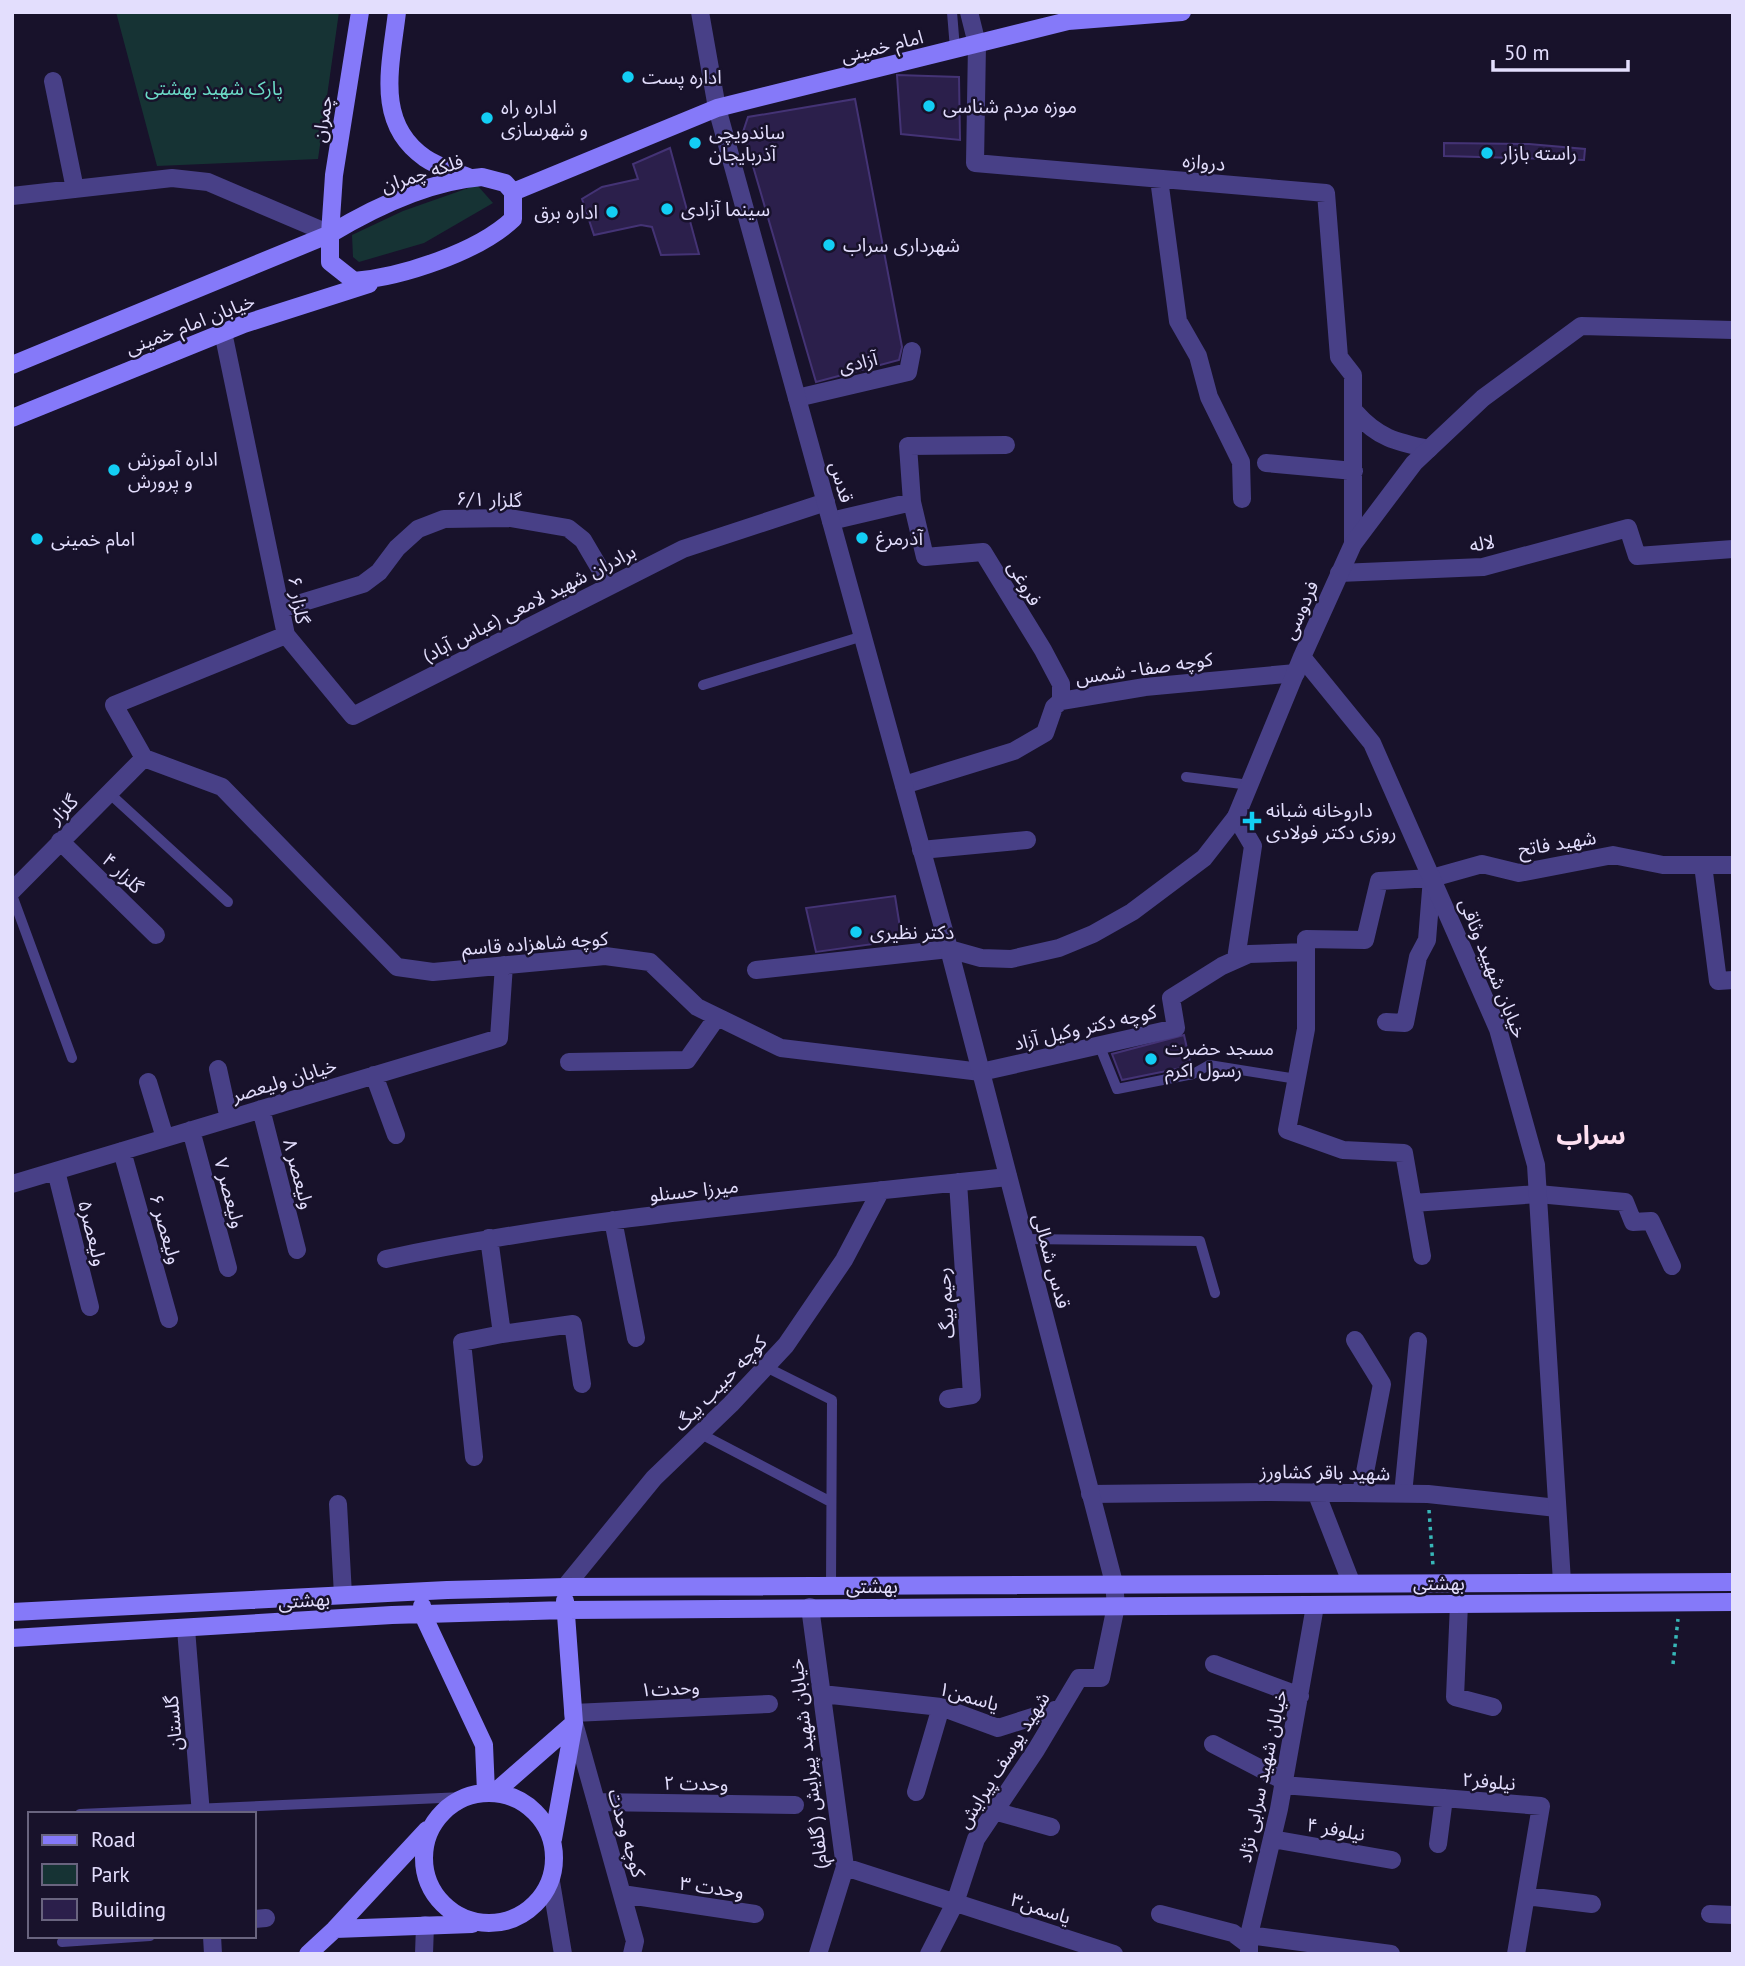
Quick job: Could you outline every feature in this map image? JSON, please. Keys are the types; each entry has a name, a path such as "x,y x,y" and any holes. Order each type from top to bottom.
{"main road":[{"name":"چمران","path":"330,234 334,175 359,12"},
{"path":"397,12 389,108 405,141 427,159 470,178"},
{"name":"امام خمینی","path":"513,192 717,108 1068,21 1182,12"},
{"name":"فلکه چمران","path":"330,234 397,201 470,178 482,177 505,183 513,192"},
{"path":"330,234 330,262 340,271 354,281 386,278 498,234 513,219 513,192"},
{"name":"خیابان امام خمینی","path":"12,365 330,234"},
{"name":"خیابان امام خمینی","path":"12,418 223,332 386,278"},
{"name":"بهشتی","path":"12,1612 422,1591 565,1587 1733,1582"},
{"path":"335,1929 503,1922 524,1914 540,1900 551,1882 556,1860 553,1839 573,1718 565,1587"},
{"path":"422,1591 423,1615 484,1745 490,1793"},
{"name":"بهشتی","path":"12,1638 423,1615 566,1610 1733,1602"},
{"path":"490,1793 573,1718"},
{"path":"308,1954 335,1929 446,1808 464,1797 490,1793 508,1795 527,1804 543,1819 553,1839"},
{"path":"432,1825 424,1846 424,1867 430,1888 443,1905 461,1917 482,1923"}],"street":[{"name":"قدس","path":"700,12 717,108 949,949"},
{"path":"969,12 977,44"},
{"name":"دروازه","path":"977,44 975,163 1326,193 1339,357 1353,375 1353,544"},
{"path":"53,81 75,189"},
{"path":"12,196 172,178 208,182 330,234"},
{"path":"1159,179 1178,321 1198,356 1209,397 1241,462 1242,499"},
{"name":"فردوسی","path":"949,949 981,958 1011,959 1059,948 1093,934 1161,892 1204,858 1237,817 1299,665 1353,544 1414,463 1483,398 1581,326 1733,330"},
{"name":"گلزار ۶","path":"144,758 114,705 286,635 223,332"},
{"name":"آزادی","path":"797,398 908,372 912,351"},
{"path":"1355,412 1371,430 1396,442 1429,449"},
{"name":"فروغی","path":"1006,445 908,446 912,502 925,558 983,552 1043,650 1060,684 1062,701"},
{"path":"1266,463 1354,471"},
{"name":"برادران شهید لامعی (عباس آباد)","path":"286,635 352,716 683,549 826,502"},
{"path":"831,521 912,502"},
{"name":"گلزار ۶/۱","path":"281,609 363,584 379,572 397,548 418,529 443,519 510,518 568,528 583,540 610,586"},
{"name":"لاله","path":"1339,573 1483,567 1628,528 1637,556 1733,549"},
{"name":"کوچه صفا - شمس","path":"904,785 1014,751 1045,733 1054,707 1062,701 1299,665"},
{"name":"خیابان شهیید وثاقی","path":"1299,665 1372,743 1499,1029 1536,1165 1562,1582"},
{"name":"گلزار","path":"12,893 144,758"},
{"name":"کوچه شاهزاده قاسم","path":"144,758 222,787 397,967 433,972 605,956 650,962 697,1007 781,1048 981,1072"},
{"path":"1236,960 1253,846 1237,817"},
{"path":"922,850 1027,840"},
{"name":"گلزار ۴","path":"60,841 156,935"},
{"name":"شهید فاتح","path":"1306,952 1306,939 1365,940 1379,881 1432,878 1482,864 1518,873 1613,855 1663,865 1733,865"},
{"path":"1703,865 1718,981 1733,980"},
{"path":"1386,1022 1405,1023 1418,957 1427,940 1432,878"},
{"path":"756,970 949,949"},
{"name":"قدس شمالی","path":"949,949 1114,1583 1116,1606"},
{"path":"1306,952 1306,1029 1287,1130 1343,1150 1404,1153 1422,1256"},
{"name":"کوچه دکتر وکیل آزاد","path":"981,1072 1176,1028 1171,998 1236,960 1249,954 1306,952"},
{"name":"خیابان ولیعصر","path":"12,1184 499,1038 504,965"},
{"path":"569,1062 687,1060 717,1017"},
{"path":"218,1069 229,1119"},
{"path":"374,1075 396,1135"},
{"path":"148,1082 165,1138"},
{"name":"ولیعصر ۸","path":"261,1109 298,1250"},
{"name":"ولیعصر ۷","path":"191,1130 228,1268"},
{"name":"ولیعصر ۶","path":"122,1151 169,1319"},
{"name":"ولیعصر۵","path":"55,1171 90,1307"},
{"name":"میرزا حسنلو","path":"386,1259 489,1238 613,1220 1008,1177"},
{"name":"رحیم بیگ","path":"948,1399 972,1395 958,1182"},
{"name":"کوچه حبیب بیگ","path":"565,1587 653,1478 701,1434 786,1345 844,1261 881,1191"},
{"path":"1413,1203 1538,1194 1625,1202 1633,1222 1651,1222 1672,1266"},
{"path":"613,1220 636,1338"},
{"path":"489,1238 502,1334"},
{"path":"474,1457 462,1342 573,1324 582,1384"},
{"path":"1355,1340 1382,1384 1361,1493"},
{"path":"1402,1494 1418,1341"},
{"path":"1316,1492 1351,1582"},
{"name":"شهید باقر کشاورز","path":"1090,1494 1428,1494 1558,1508"},
{"path":"338,1504 343,1595"},
{"path":"1459,1604 1455,1697 1493,1707"},
{"name":"خیابان شهید سرابی نژاد","path":"1249,1945 1284,1783 1315,1605"},
{"name":"شهید یوسف پیرایش","path":"929,1954 955,1903 976,1839 1079,1678 1101,1678 1116,1606"},
{"name":"خیابان شهید پیرایش ( گلفام)","path":"810,1607 845,1867 818,1954"},
{"name":"گلستان","path":"186,1629 201,1810"},
{"path":"1214,1664 1300,1696"},
{"name":"یاسمن۱","path":"822,1694 941,1707 998,1728 1061,1708"},
{"name":"وحدت۱","path":"573,1718 769,1704"},
{"path":"916,1792 941,1707"},
{"name":"کوچه وحدت","path":"573,1718 635,1941 632,1954"},
{"path":"1213,1744 1284,1783"},
{"name":"نیلوفر۲","path":"1284,1783 1541,1806 1516,1954"},
{"path":"1438,1844 1444,1798"},
{"name":"وحدت ۲","path":"596,1802 794,1805"},
{"path":"994,1811 1051,1827"},
{"name":"نیلوفر ۴","path":"1272,1839 1392,1860"},
{"name":"یاسمن۳","path":"845,1867 1114,1954"},
{"path":"551,1882 563,1954"},
{"name":"وحدت ۳","path":"622,1894 755,1914"},
{"path":"1526,1896 1592,1904"},
{"path":"1160,1914 1233,1933 1249,1945 1391,1954"},
{"path":"1710,1914 1733,1915"},
{"path":"424,1954 425,1925"}],"lane":[{"path":"953,12 956,49"},
{"path":"703,685 863,636"},
{"path":"1185,777 1250,785"},
{"path":"109,793 228,902"},
{"path":"12,893 72,1058"},
{"path":"1101,1047 1117,1089 1193,1074 1209,1065 1297,1079"},
{"path":"1024,1239 1200,1241 1215,1293"},
{"path":"766,1367 832,1400 831,1585"},
{"path":"701,1434 831,1502"},
{"path":"140,1812 464,1797"},
{"path":"62,1942 121,1938"}],"path":[{"path":"1428,1494 1434,1582"},
{"path":"1673,1664 1680,1603"}],"green space":[{"name":"پارک شهید بهشتی","path":"116,12 339,12 318,159 157,166"},
{"path":"477,185 493,203 424,243 359,262 353,257 352,235 403,211"}],"building":[{"name":"موزه مردم شناسی","path":"897,75 959,77 960,140 901,134"},
{"name":"شهرداری سراب","path":"855,99 902,347 899,360 816,382 743,132 748,117"},
{"path":"1444,143 1529,144 1585,149 1584,160 1444,156"},
{"name":"سینما آزادی","path":"670,148 699,254 661,255 652,227 641,225 594,235 582,199 602,187 638,179 633,164"},
{"name":"دکتر نظیری","path":"895,896 902,940 816,952 806,908"},
{"name":"مسجد حضرت رسول اکرم","path":"1184,1035 1191,1066 1122,1080 1112,1054"}],"place":[{"name":"اداره پست","path":"628,77"},
{"name":"موزه مردم شناسی","path":"929,106"},
{"name":"اداره راه و شهرسازی","path":"487,118"},
{"name":"ساندویچی آذربایجان","path":"695,143"},
{"name":"راسته بازار","path":"1487,153"},
{"name":"سینما آزادی","path":"667,209"},
{"name":"اداره برق","path":"612,212"},
{"name":"شهرداری سراب","path":"829,245"},
{"name":"اداره آموزش و پرورش","path":"114,470"},
{"name":"آذرمرغ","path":"862,538"},
{"name":"امام خمینی","path":"37,539"},
{"name":"داروخانه شبانه روزی دکتر فولادی","path":"1252,821"},
{"name":"دکتر نظیری","path":"856,932"},
{"name":"مسجد حضرت رسول اکرم","path":"1151,1059"}],"district":[{"name":"سراب","path":"1591,1134"}]}
